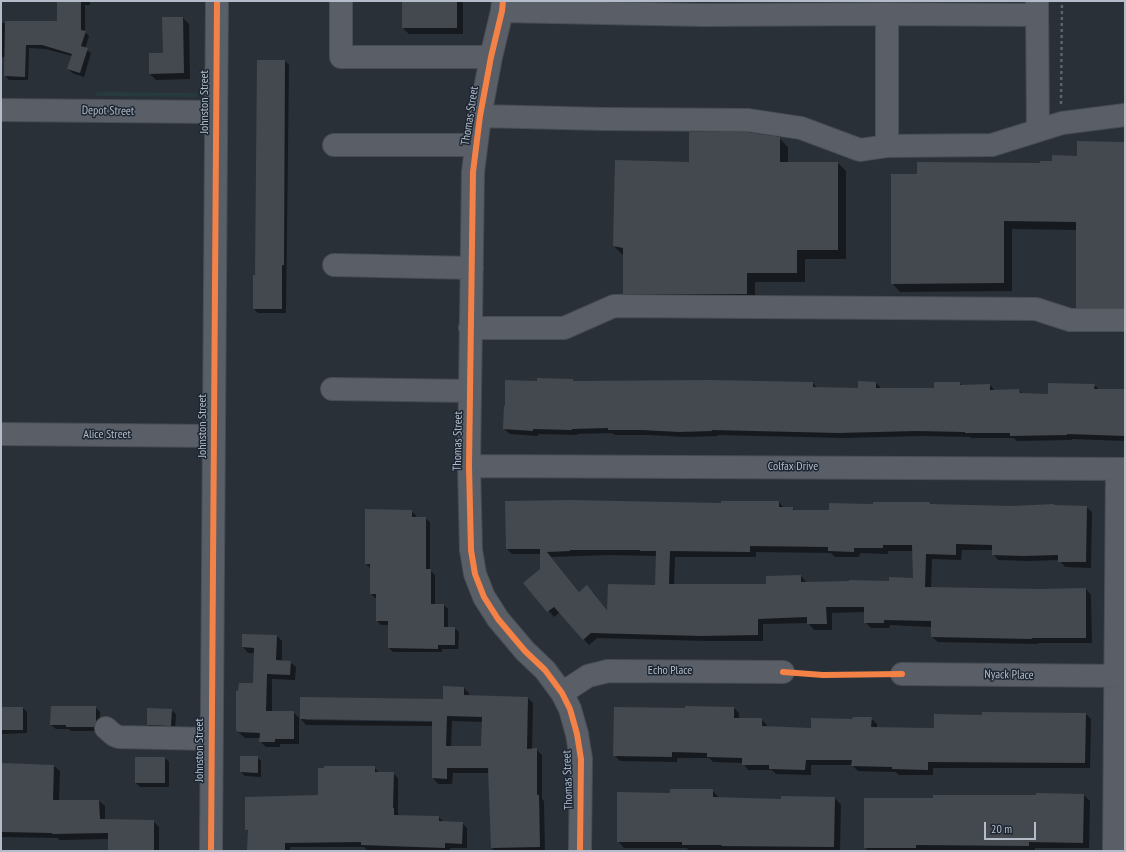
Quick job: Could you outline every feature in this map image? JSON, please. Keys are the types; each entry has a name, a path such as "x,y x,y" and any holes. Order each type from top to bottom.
{"street":[{"name":"Johnston Street","path":"211,851 217,1"},
{"path":"341,1 341,57 491,57"},
{"path":"502,6 569,7 702,15 887,14 1037,8 1038,130"},
{"name":"Thomas Street","path":"502,6 480,116 473,172 469,466 471,550 477,579 484,596 498,619 525,652 545,670 562,693 570,709 577,734 581,758 580,851"},
{"path":"887,14 887,146"},
{"name":"Depot Street","path":"1,110 216,112"},
{"path":"480,116 596,119 748,120 801,128 860,150 887,146 992,144 1062,123 1125,115"},
{"path":"334,144 476,145"},
{"path":"334,265 472,268"},
{"path":"470,328 564,328 614,306 1036,309 1070,320 1125,320"},
{"path":"332,389 470,391"},
{"name":"Alice Street","path":"1,434 214,436"},
{"name":"Colfax Drive","path":"469,466 1121,469"},
{"path":"1114,851 1120,676 1121,469"},
{"name":"Echo Place","path":"562,693 588,676 608,671 783,672"},
{"name":"Nyack Place","path":"902,674 1120,676"},
{"path":"106,728 114,735 119,737 211,739"}],"path":[{"path":"1062,1 1062,123"}],"green space":[{"path":"96,92 197,93 197,97 97,96"}],"building":[{"path":"57,1 81,1 81,30 86,31 81,46 88,48 80,73 67,69 72,54 42,45 26,45 25,77 4,76 5,21 57,21"},
{"path":"402,1 457,1 457,28 402,28"},
{"path":"162,17 183,17 184,73 149,74 149,53 163,53"},
{"path":"257,60 285,60 284,265 282,265 282,309 253,309 253,275 255,275"},
{"path":"689,132 747,132 780,137 780,162 838,162 838,250 797,250 797,273 747,273 747,294 623,294 623,248 613,246 615,160 689,162"},
{"path":"1077,141 1125,142 1125,308 1076,308 1076,222 1004,221 1004,283 891,284 891,174 917,174 917,162 1040,163 1040,161 1052,161 1052,155 1077,156"},
{"path":"537,378 573,379 573,381 710,380 813,382 813,387 858,388 858,381 876,382 876,388 934,388 934,382 960,382 960,385 990,384 990,390 1019,389 1020,393 1048,394 1048,383 1095,384 1094,389 1125,389 1125,436 1067,434 1010,436 1010,433 916,431 838,433 712,430 679,432 608,430 608,428 572,430 533,429 533,431 503,429 505,380 537,381"},
{"path":"569,500 721,503 721,501 779,501 779,507 793,507 793,510 829,510 829,503 873,504 873,502 930,502 930,504 1012,506 1054,504 1087,506 1086,562 1058,562 1058,555 992,555 992,545 956,544 956,555 926,554 925,587 1041,589 1086,588 1086,638 1032,639 931,637 931,621 884,620 884,623 864,623 864,607 826,607 827,624 807,624 807,617 758,619 758,635 701,636 591,633 583,640 554,607 547,612 523,583 540,569 540,549 506,549 505,501","holes":["883,545 912,545 913,578 889,577 889,581 849,580 801,582 801,575 766,576 766,584 669,584 670,551 750,552 750,546 828,547 828,551 854,552 854,548 883,548","570,550 656,551 655,585 608,584 607,610 587,585 579,592 547,552"]},
{"path":"365,509 412,510 412,517 426,517 426,569 431,569 431,604 444,604 444,627 455,627 455,645 438,645 438,649 388,648 388,621 376,621 376,594 370,594 370,564 365,564"},
{"path":"242,634 277,635 276,660 291,661 290,675 267,674 266,711 294,711 294,739 275,739 275,742 259,742 260,733 236,731 236,691 238,691 239,683 253,683 254,648 242,647"},
{"path":"443,686 464,687 464,695 528,697 527,749 537,748 537,795 539,795 540,847 491,848 488,768 447,768 447,779 432,778 432,721 300,719 300,697 443,699","holes":["447,716 482,717 481,746 446,746"]},
{"path":"51,706 96,706 96,722 94,727 66,727 66,725 50,725"},
{"path":"685,706 734,707 734,718 762,718 762,726 811,728 811,718 852,719 853,717 872,717 871,727 934,728 934,714 982,715 982,712 1086,713 1085,763 928,762 928,770 851,766 852,760 806,760 805,770 769,769 769,765 742,765 742,758 707,757 707,753 672,752 672,757 613,756 614,707 685,708"},
{"path":"1,707 23,707 23,730 1,730"},
{"path":"147,708 172,709 171,726 147,725"},
{"path":"240,756 258,756 258,773 240,772"},
{"path":"135,757 165,757 165,783 135,783"},
{"path":"2,763 54,765 53,800 99,800 100,819 154,820 154,851 108,851 108,833 52,834 1,832"},
{"path":"324,766 375,766 375,772 394,772 394,815 439,816 439,821 463,822 462,844 445,843 445,848 361,845 361,842 285,843 285,851 247,851 248,830 245,830 245,797 318,795 318,768 324,768"},
{"path":"670,789 713,789 713,797 781,799 781,796 835,797 834,847 721,846 722,845 682,845 682,842 617,842 617,792 670,793"},
{"path":"1036,793 1084,794 1083,843 1029,842 1029,846 916,845 916,848 864,848 864,798 933,798 933,795 1036,795"}],"cycle path":[{"path":"211,851 217,1"},
{"path":"503,1 480,116 473,172 469,466 471,550 475,574 484,597 498,619 525,651 545,670 562,693 570,709 577,734 581,759 580,851"},
{"path":"783,672 823,675 902,674"}]}
